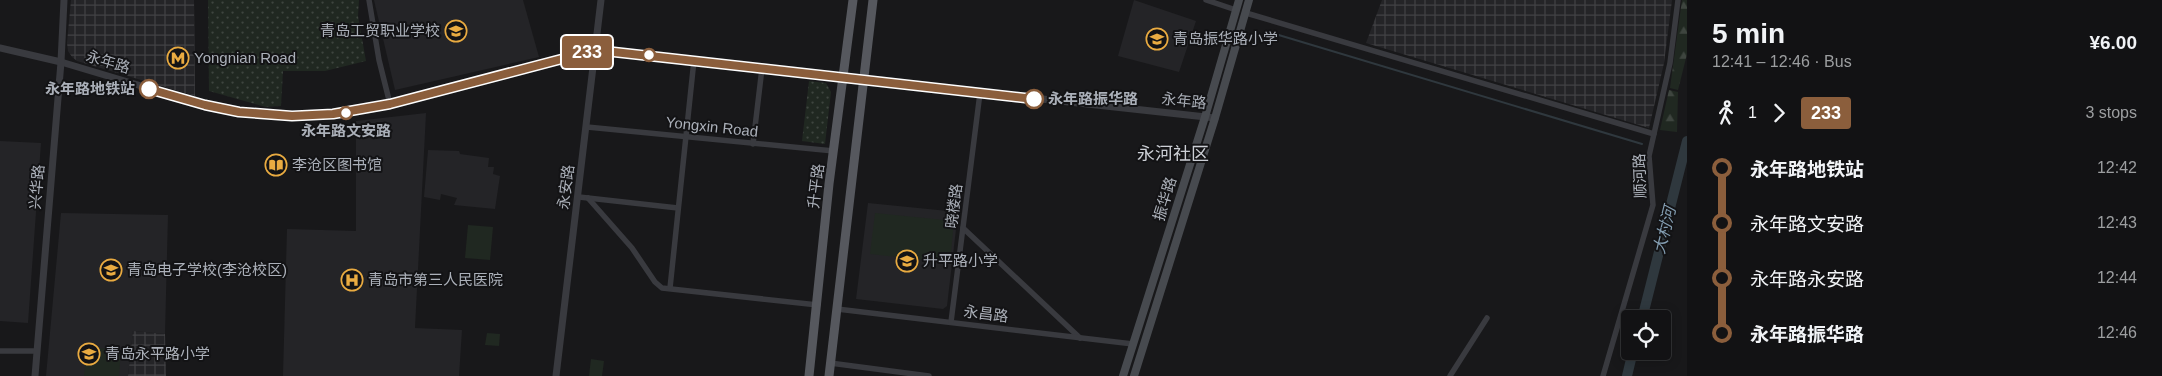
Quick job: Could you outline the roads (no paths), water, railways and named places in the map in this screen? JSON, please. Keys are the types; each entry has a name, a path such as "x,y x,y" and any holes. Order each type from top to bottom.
{"main road":[{"name":"升平路","path":"809,376 818,306 829,184 853,0"},
{"path":"829,376 873,0"},
{"name":"振华路","path":"1123,376 1205,117 1239,0"},
{"name":"振华路","path":"1134,376 1250,0"}],"street":[{"name":"兴华路","path":"35,376 61,62 64,0"},
{"path":"369,0 379,60 390,104"},
{"name":"永安路","path":"556,376 579,197 601,0"},
{"path":"1206,0 1236,10"},
{"name":"顺河路","path":"1603,376 1653,205 1649,156 1670,62 1678,0"},
{"path":"1246,13 1654,134"},
{"name":"永年路","path":"0,48 61,62 205,105 239,112 292,116 321,116 390,104 596,50 1215,118"},
{"path":"670,288 694,60"},
{"path":"753,144 762,68"},
{"name":"晓楼路","path":"952,322 980,93"},
{"name":"Yongxin Road","path":"587,127 834,151"},
{"path":"579,197 678,208"},
{"path":"588,198 632,248 655,282 662,288 818,306"},
{"path":"963,228 1080,338"},
{"name":"永昌路","path":"836,308 1133,344"},
{"path":"1450,376 1487,318"},
{"path":"0,351 37,351"},
{"path":"830,363 929,376"}],"waterway":[{"path":"1272,33 1642,144"},
{"name":"大村河","path":"1644,310 1687,141"},
{"name":"大村河","path":"1627,376 1631,360"}],"place":[{"name":"青岛工贸职业学校","path":"456,31"},
{"name":"青岛振华路小学","path":"1157,39"},
{"name":"Yongnian Road","path":"178,58"},
{"name":"永年路地铁站","path":"149,89"},
{"name":"永年路振华路","path":"1034,99"},
{"name":"永年路文安路","path":"346,113"},
{"name":"李沧区图书馆","path":"276,165"},
{"name":"升平路小学","path":"907,261"},
{"name":"青岛电子学校(李沧校区)","path":"111,270"},
{"name":"青岛市第三人民医院","path":"352,280"},
{"name":"青岛永平路小学","path":"89,354"}],"district":[{"name":"永河社区","path":"1173,154"}]}
